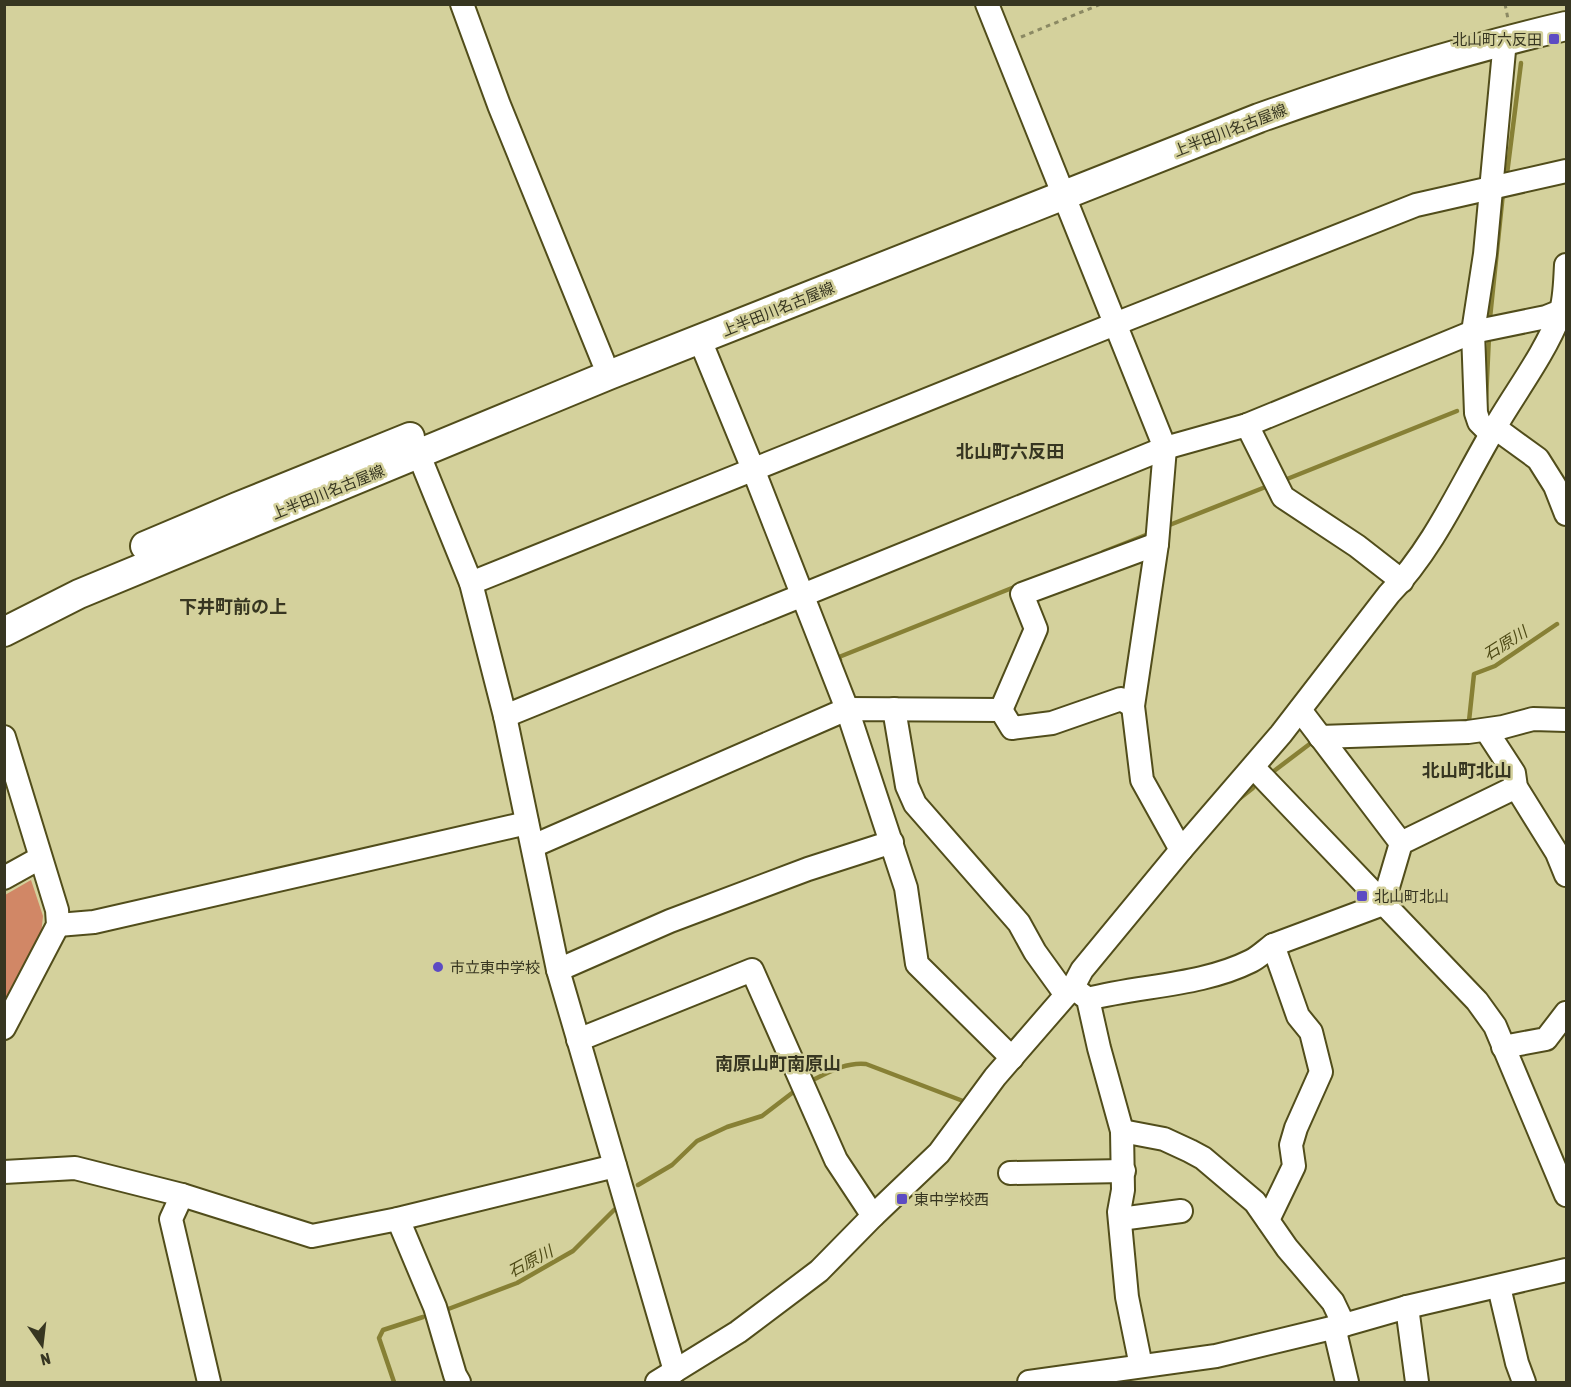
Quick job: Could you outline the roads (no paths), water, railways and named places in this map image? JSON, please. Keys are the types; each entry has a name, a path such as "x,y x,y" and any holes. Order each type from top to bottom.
{"main road":[{"name":"上半田川名古屋線","path":"4,632 79,594 603,361 1060,187 1135,168 1258,118 1341,89 1506,22 1566,8"},
{"name":"上半田川名古屋線","path":"1506,22 1566,26"},
{"name":"上半田川名古屋線","path":"4,612 116,558 237,507 416,446 700,340 1060,187"}],"street":[{"path":"462,4 499,105 603,361"},
{"path":"987,4 1165,448 1157,544 1132,706 1142,780 1181,850"},
{"path":"1506,22 1492,187 1473,332 1476,413 1479,422 1538,459 1561,482 1566,514"},
{"path":"471,583 1115,324 1416,206 1566,171"},
{"path":"416,446 471,583 505,716 558,970 615,1166 666,1377 738,1332 819,1271 939,1153 995,1077 1076,994 1082,970 1181,850 1254,768 1389,594 1402,581 1450,510 1492,431 1550,337 1563,303 1566,265"},
{"path":"505,716 1165,448 1247,426 1473,332 1546,317 1563,303"},
{"path":"700,340 847,710 906,888 916,964 1012,1058"},
{"path":"1247,426 1283,496 1357,546 1402,581"},
{"path":"1000,710 1036,629 1022,594 1157,544"},
{"path":"1000,710 1012,728 1052,723 1121,699 1132,706"},
{"path":"894,709 907,786 915,804 1018,923 1035,952 1076,994 1099,1048 1122,1131 1124,1171 1120,1219 1126,1297 1141,1366"},
{"path":"533,846 847,710 1000,710"},
{"path":"1300,710 1401,843"},
{"path":"1320,737 1468,732 1533,719 1566,720"},
{"path":"1486,730 1514,773 1516,787 1559,843 1566,874"},
{"path":"4,1028 58,925 57,910 6,753"},
{"path":"1254,768 1477,1001 1494,1026 1566,1195"},
{"path":"1383,904 1401,843 1516,787"},
{"path":"58,925 94,922 527,823"},
{"path":"558,970 670,921 808,868 892,842"},
{"path":"4,878 40,858"},
{"path":"1076,994 1114,992 1210,975 1251,961 1273,945 1383,904"},
{"path":"1268,1220 1294,1166 1291,1145 1296,1128 1321,1072 1311,1032 1298,1016 1273,945"},
{"path":"578,1040 752,970 836,1160 873,1216"},
{"path":"1503,1047 1546,1040 1566,1013"},
{"path":"1122,1131 1164,1139 1203,1158 1255,1202 1287,1248 1333,1302 1339,1326 1347,1383"},
{"path":"4,1172 75,1168 183,1195 312,1236 398,1219 615,1166"},
{"path":"1010,1173 1124,1171"},
{"path":"183,1195 171,1219 209,1383"},
{"path":"1120,1219 1181,1211"},
{"path":"398,1219 435,1307 459,1383"},
{"path":"1042,1381 1095,1378 1141,1366 1216,1356 1407,1307 1566,1270"},
{"path":"1499,1287 1524,1383"},
{"path":"1407,1307 1417,1383"}],"waterway":[{"path":"1507,174 1521,63"},
{"path":"1490,318 1503,193"},
{"path":"1486,400 1489,336"},
{"path":"1282,481 1457,411"},
{"path":"1167,526 1268,486"},
{"path":"1103,552 1151,533"},
{"path":"840,660 839,657 1017,586"},
{"name":"石原川","path":"1469,721 1474,674 1495,666 1557,624"},
{"name":"石原川","path":"1274,771 1311,743"},
{"name":"石原川","path":"1239,799 1253,788"},
{"name":"石原川","path":"811,1081 845,1066 866,1064 963,1101"},
{"name":"石原川","path":"638,1185 672,1165 697,1141 727,1127 762,1116 796,1090"},
{"name":"石原川","path":"443,1311 517,1283 573,1251 614,1210"},
{"name":"石原川","path":"394,1382 379,1338 383,1330 423,1317"}],"place":[{"name":"北山町六反田","path":"1554,39"},
{"name":"北山町北山","path":"1362,896"},
{"name":"市立東中学校","path":"438,967"},
{"name":"東中学校西","path":"902,1199"}],"district":[{"name":"北山町六反田","path":"1010,451"},
{"name":"下井町前の上","path":"233,606"},
{"name":"北山町北山","path":"1467,770"},
{"name":"南原山町南原山","path":"778,1063"}]}
